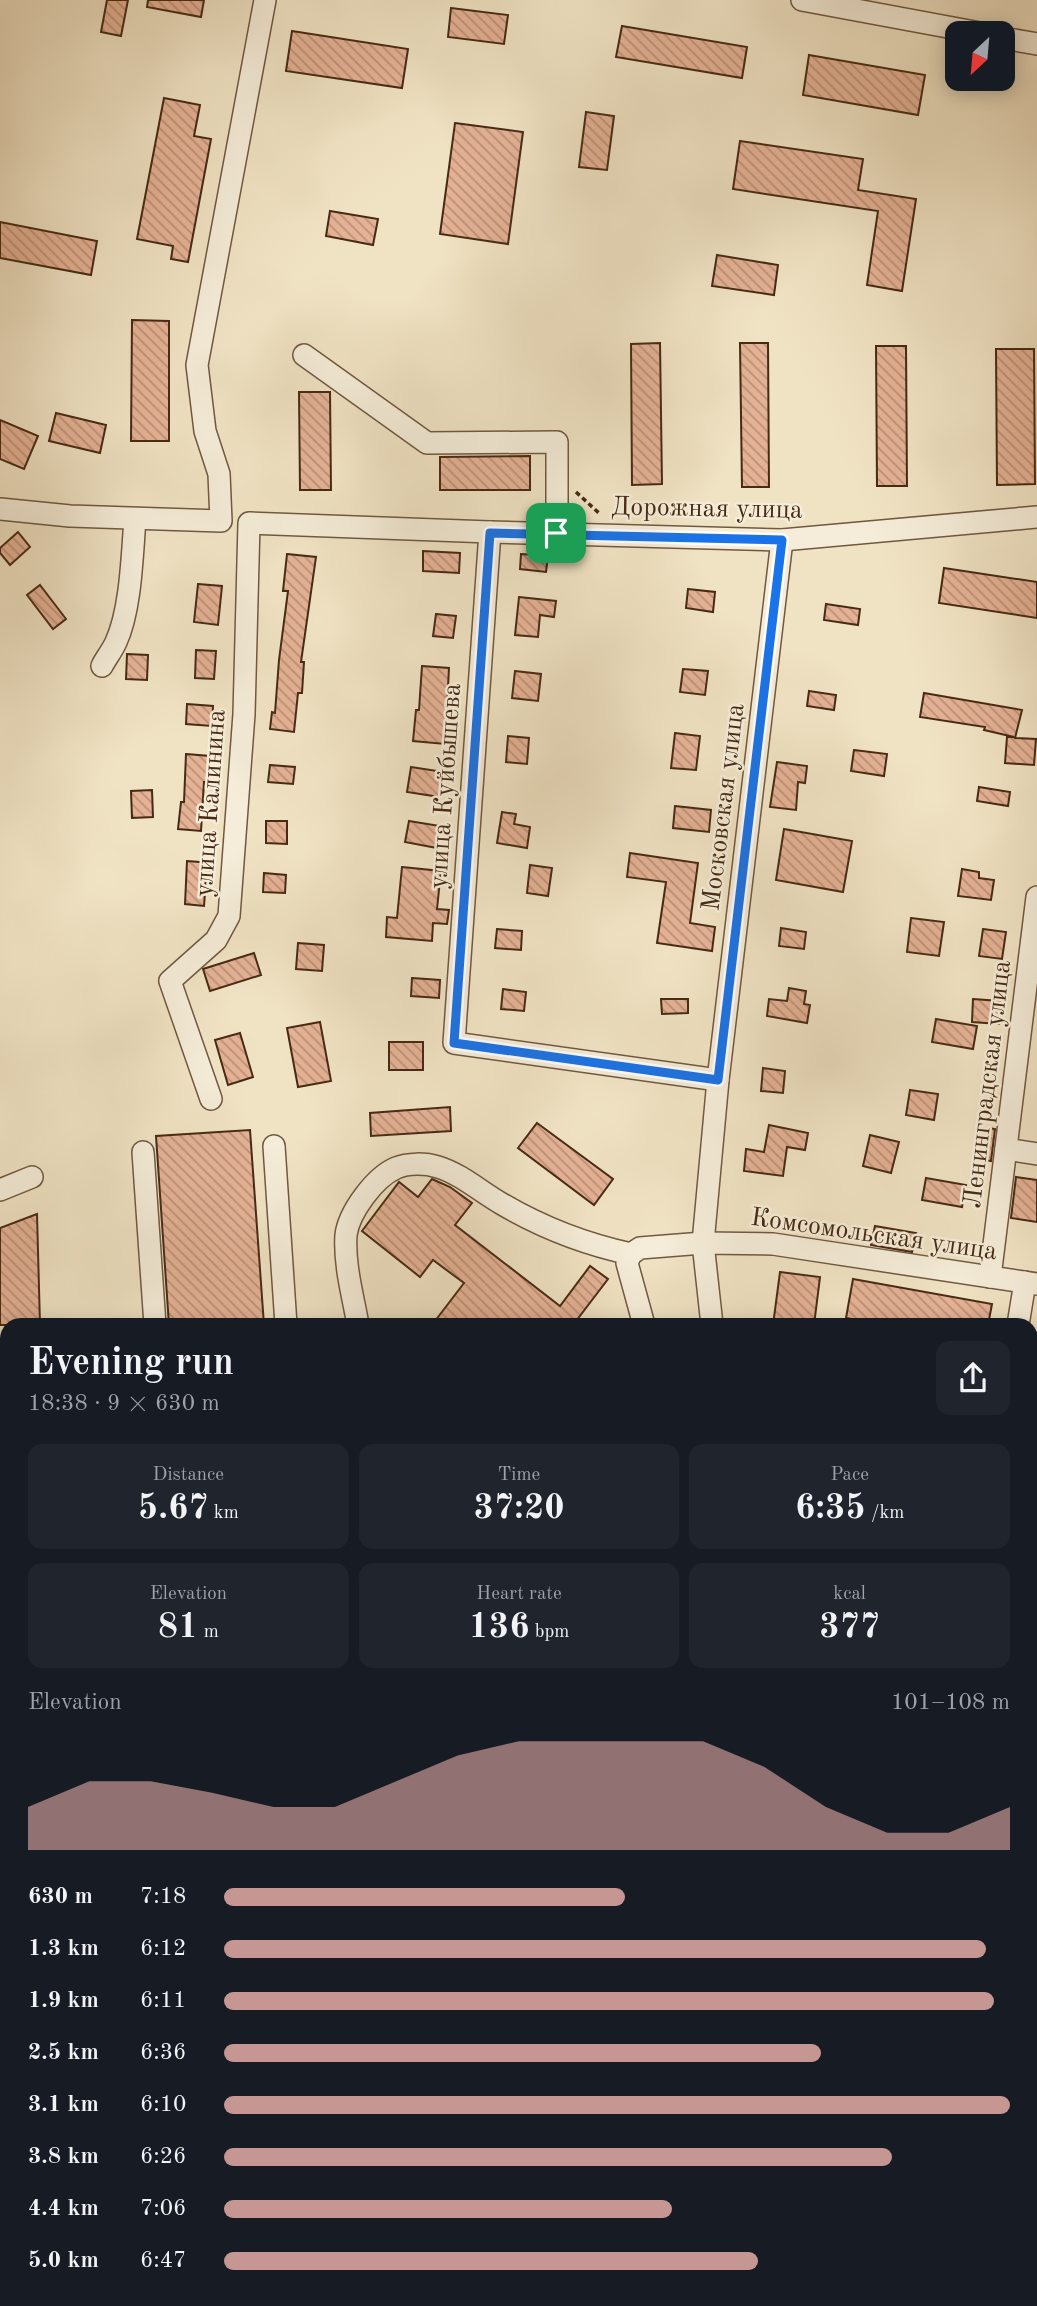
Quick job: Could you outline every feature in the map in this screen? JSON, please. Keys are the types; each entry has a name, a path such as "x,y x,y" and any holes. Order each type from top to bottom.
{"street":[{"path":"0,509 70,516 221,521 219,474 205,431 197,365 265,0"},
{"path":"802,0 945,27"},
{"path":"1015,40 1037,44"},
{"path":"304,355 428,443 557,442 556,533"},
{"name":"Дорожная улица","path":"249,523 490,533 782,540 1037,516"},
{"path":"102,666 116,642 123,619 131,571 135,519"},
{"name":"улица Калинина","path":"211,1099 170,981 216,940 229,916 244,714 249,523"},
{"name":"улица Куйбышева","path":"490,533 454,1043 718,1080"},
{"name":"Московская улица","path":"711,1318 703,1243 718,1080 782,540"},
{"name":"Ленинградская улица","path":"990,1277 1037,897"},
{"path":"274,1146 286,1318"},
{"path":"1006,1149 1037,1154"},
{"path":"143,1152 155,1318"},
{"path":"357,1318 347,1264 346,1233 355,1209 373,1186 394,1169 412,1164 437,1167 463,1179 549,1229 593,1246 631,1254 627,1263 629,1275 642,1318"},
{"path":"0,1190 32,1177"},
{"name":"Комсомольская улица","path":"631,1254 640,1248 703,1243 773,1244 1031,1283"},
{"path":"1020,1318 1031,1283"}],"path":[{"path":"557,473 602,516"}],"building":[{"path":"107,0 128,0 121,36 101,32"},
{"path":"148,0 204,0 201,17 147,7"},
{"path":"451,8 508,15 504,44 448,37"},
{"path":"622,26 747,47 742,78 616,57"},
{"path":"292,31 408,49 402,88 286,71"},
{"path":"809,55 925,75 918,115 803,95"},
{"path":"164,98 200,105 194,136 211,139 188,262 171,259 173,246 137,239"},
{"path":"586,112 614,116 607,170 579,167"},
{"path":"455,123 523,132 508,244 440,234"},
{"path":"740,141 863,159 858,190 916,199 902,291 867,285 878,211 733,189"},
{"path":"330,211 378,219 373,245 326,236"},
{"path":"0,222 97,241 91,275 0,258"},
{"path":"717,255 778,265 774,295 712,286"},
{"path":"132,320 169,321 169,441 131,441"},
{"path":"660,343 662,484 632,485 631,344"},
{"path":"740,343 768,343 769,487 742,487"},
{"path":"876,346 906,346 907,486 877,486"},
{"path":"996,349 1034,349 1035,484 997,485"},
{"path":"299,392 330,392 331,490 300,490"},
{"path":"56,413 106,425 100,453 49,441"},
{"path":"0,420 38,436 24,469 0,459"},
{"path":"530,456 530,490 440,490 440,457"},
{"path":"18,532 30,547 10,565 0,553 0,548"},
{"path":"423,551 460,553 459,573 423,571"},
{"path":"287,554 316,557 301,662 304,662 302,693 298,693 294,732 270,729 272,712 275,713 288,591 283,591"},
{"path":"521,554 548,556 546,572 520,569"},
{"path":"944,568 1037,582 1037,618 939,603"},
{"path":"198,584 222,586 218,625 194,622"},
{"path":"40,585 66,619 53,629 27,595"},
{"path":"688,589 715,592 713,612 686,608"},
{"path":"519,597 556,601 554,617 540,615 538,637 515,635"},
{"path":"826,604 860,609 858,625 824,620"},
{"path":"436,614 456,616 453,638 433,636"},
{"path":"196,650 216,651 214,679 195,678"},
{"path":"127,654 148,655 147,680 126,679"},
{"path":"422,666 449,668 445,744 413,741 416,710 419,710"},
{"path":"683,669 708,671 705,695 680,692"},
{"path":"515,671 541,674 538,701 512,698"},
{"path":"809,691 836,695 834,710 807,706"},
{"path":"924,693 1022,710 1015,738 1036,739 1034,765 1005,763 1007,737 1014,737 984,730 985,727 920,717"},
{"path":"187,704 213,706 212,726 186,724"},
{"path":"675,733 700,736 696,770 671,768"},
{"path":"508,736 529,738 527,764 506,762"},
{"path":"854,750 887,754 884,776 851,771"},
{"path":"186,754 210,756 208,782 204,782 201,831 178,829 181,802 184,802"},
{"path":"777,762 807,766 805,783 798,782 796,810 770,807"},
{"path":"270,765 295,767 293,784 268,782"},
{"path":"411,767 444,772 440,797 407,792"},
{"path":"979,787 1010,792 1008,806 977,801"},
{"path":"152,790 153,817 132,818 131,791"},
{"path":"675,806 711,810 709,832 673,828"},
{"path":"502,812 516,814 514,824 530,827 527,848 497,843"},
{"path":"266,821 287,821 287,844 266,843"},
{"path":"409,821 440,826 437,848 405,842"},
{"path":"784,829 852,841 843,892 776,880"},
{"path":"630,853 698,863 690,923 715,927 712,951 657,943 666,882 627,877"},
{"path":"187,861 212,863 211,879 206,879 204,906 185,904"},
{"path":"530,865 552,868 548,896 527,893"},
{"path":"402,867 441,871 437,909 449,910 447,924 433,923 432,941 386,937 387,917 397,918"},
{"path":"962,869 979,872 979,878 994,880 991,900 958,896"},
{"path":"264,873 286,875 285,893 263,892"},
{"path":"911,918 944,922 939,956 907,952"},
{"path":"781,928 806,932 804,949 779,946"},
{"path":"497,929 522,931 521,950 495,948"},
{"path":"983,929 1006,932 1002,959 979,956"},
{"path":"298,943 324,945 322,971 296,969"},
{"path":"254,953 261,975 210,991 203,969"},
{"path":"412,978 440,980 439,998 411,996"},
{"path":"789,988 806,991 804,1004 810,1005 807,1023 767,1016 769,999 787,1001"},
{"path":"503,989 526,992 524,1011 501,1009"},
{"path":"661,999 688,999 688,1013 662,1014"},
{"path":"973,999 1000,1001 999,1024 972,1022"},
{"path":"936,1019 977,1026 973,1049 932,1042"},
{"path":"320,1022 331,1081 298,1087 287,1028"},
{"path":"240,1033 253,1077 228,1085 215,1040"},
{"path":"389,1042 423,1042 423,1070 389,1070"},
{"path":"763,1068 785,1071 783,1093 761,1091"},
{"path":"910,1090 938,1094 934,1120 906,1115"},
{"path":"450,1107 451,1131 371,1136 370,1113"},
{"path":"537,1123 613,1179 594,1205 518,1148"},
{"path":"769,1125 808,1133 805,1150 787,1147 783,1176 744,1171 746,1149 764,1152"},
{"path":"989,1128 995,1129 991,1161 985,1160"},
{"path":"250,1130 263,1318 169,1318 156,1136"},
{"path":"870,1135 899,1142 891,1173 863,1166"},
{"path":"1016,1177 1037,1180 1037,1222 1011,1218"},
{"path":"926,1178 966,1185 962,1207 922,1200"},
{"path":"432,1179 450,1187 472,1203 455,1225 560,1306 590,1266 608,1279 578,1318 437,1318 464,1283 433,1260 420,1277 362,1231 399,1182 418,1197"},
{"path":"37,1214 40,1318 0,1318 0,1228"},
{"path":"875,1226 916,1233 912,1252 871,1245"},
{"path":"780,1272 820,1277 815,1318 774,1318"},
{"path":"853,1279 992,1304 989,1318 846,1318"}],"route":[{"path":"490,533 556,533 782,540 718,1080 454,1043 490,533"}]}
